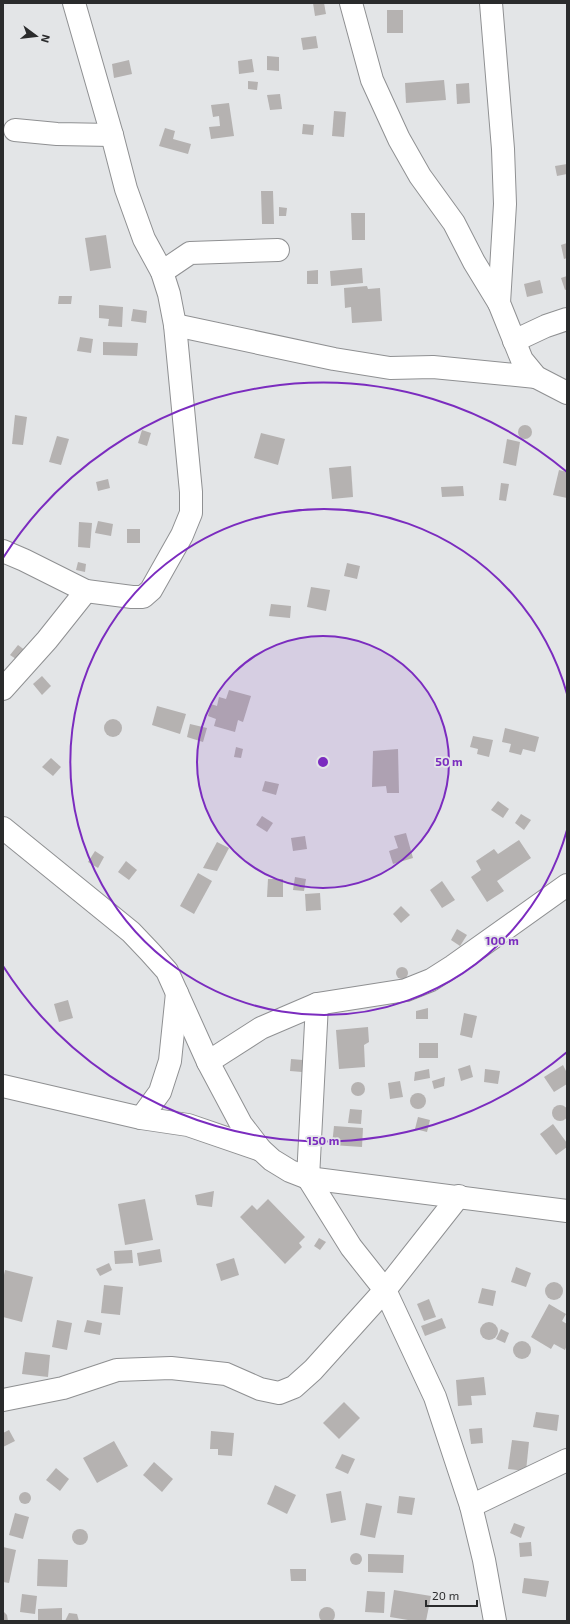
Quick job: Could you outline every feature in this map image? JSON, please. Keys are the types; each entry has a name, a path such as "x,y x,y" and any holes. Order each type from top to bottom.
{"street":[{"path":"3,551 86,591 132,598 147,595 174,552 188,523 191,513 191,492 175,325 170,294 162,272 144,239 126,189 74,3"},
{"path":"351,3 372,80 399,139 420,176 454,223 474,262 499,303 522,360 536,377"},
{"path":"491,3 503,149 505,196 499,303"},
{"path":"15,130 57,134 112,135"},
{"path":"162,272 190,253 278,250"},
{"path":"514,341 546,326 567,319"},
{"path":"175,325 334,359 390,368 434,367 536,377 567,393"},
{"path":"3,690 47,640 86,591"},
{"path":"3,828 131,932 167,971 208,1062 241,1124 261,1150 290,1171 308,1178 459,1196 567,1211"},
{"path":"208,1062 261,1028 317,1004 406,990 431,980 567,885"},
{"path":"141,1118 160,1092 170,1061 177,992"},
{"path":"317,1004 308,1178 351,1247 385,1290 435,1397 471,1506 484,1560 495,1621"},
{"path":"3,1072 51,1096"},
{"path":"3,1086 141,1118 188,1125 261,1150"},
{"path":"3,1400 63,1388 117,1370 171,1368 226,1374 260,1389 279,1394 294,1387 313,1370 385,1290 459,1196"},
{"path":"471,1506 567,1460"}],"building":[{"path":"313,3 324,3 326,14 315,16"},
{"path":"387,10 403,10 403,33 387,33"},
{"path":"316,36 318,48 303,50 301,38"},
{"path":"267,56 279,57 279,71 267,70"},
{"path":"252,59 254,72 239,74 238,61"},
{"path":"129,60 132,74 114,78 112,64"},
{"path":"444,80 446,100 406,103 405,83"},
{"path":"248,81 258,82 257,90 248,89"},
{"path":"469,83 470,103 457,104 456,84"},
{"path":"280,94 282,109 270,110 267,95"},
{"path":"229,103 234,136 211,139 209,127 220,126 219,116 213,117 211,105"},
{"path":"334,111 346,112 344,137 332,136"},
{"path":"303,124 314,125 313,135 302,134"},
{"path":"165,128 175,131 173,139 191,144 188,154 159,146"},
{"path":"567,164 567,174 557,176 555,166"},
{"path":"261,191 273,191 274,224 262,224"},
{"path":"279,207 287,208 286,216 279,216"},
{"path":"351,213 365,213 365,240 352,240"},
{"path":"106,235 111,268 90,271 85,238"},
{"path":"567,243 567,258 564,259 561,245"},
{"path":"362,268 363,283 331,286 330,271"},
{"path":"318,270 318,284 307,284 307,271"},
{"path":"567,276 567,289 565,290 561,278"},
{"path":"540,280 543,293 527,297 524,284"},
{"path":"367,286 368,289 380,288 382,321 352,323 351,307 345,308 344,288"},
{"path":"59,296 72,296 71,304 58,304"},
{"path":"99,305 123,307 122,327 108,326 109,319 99,318"},
{"path":"133,309 147,311 146,323 131,321"},
{"path":"80,337 93,339 91,353 77,351"},
{"path":"103,342 138,343 137,356 103,355"},
{"path":"15,415 27,417 23,445 12,444"},
{"path":"522,425 528,425 532,429 532,435 528,439 522,439 518,435 518,429"},
{"path":"142,430 151,433 147,446 138,443"},
{"path":"261,433 285,439 278,465 254,458"},
{"path":"57,436 69,439 61,465 49,462"},
{"path":"507,439 520,442 516,466 503,463"},
{"path":"351,466 353,497 332,499 329,468"},
{"path":"559,470 567,472 567,498 553,495"},
{"path":"108,479 110,488 98,491 96,482"},
{"path":"501,483 509,484 506,501 499,500"},
{"path":"463,486 464,496 442,497 441,487"},
{"path":"98,521 113,524 111,536 95,533"},
{"path":"79,522 92,523 90,548 78,547"},
{"path":"127,529 140,529 140,543 127,543"},
{"path":"78,562 86,564 85,572 76,570"},
{"path":"347,563 360,566 357,579 344,576"},
{"path":"311,587 330,590 326,611 307,607"},
{"path":"271,604 291,606 290,618 269,616"},
{"path":"18,645 26,651 19,661 10,655"},
{"path":"42,676 51,686 42,695 33,684"},
{"path":"229,690 251,696 243,722 238,720 235,732 214,726 216,719 208,716 211,704 217,706 219,697 226,699"},
{"path":"157,706 186,714 180,734 152,725"},
{"path":"113,719 119,722 122,728 119,734 113,737 107,734 104,728 107,722"},
{"path":"190,724 207,728 203,742 187,737"},
{"path":"505,728 539,737 535,752 523,749 521,755 509,752 511,744 502,742"},
{"path":"473,736 493,740 489,757 477,754 478,749 470,747"},
{"path":"236,747 243,749 241,758 234,757"},
{"path":"398,749 399,793 387,793 386,786 372,787 373,751"},
{"path":"51,758 61,767 53,776 42,767"},
{"path":"265,781 279,784 276,795 262,791"},
{"path":"498,801 509,809 503,818 491,810"},
{"path":"521,814 531,820 524,830 515,823"},
{"path":"262,816 273,823 267,832 256,825"},
{"path":"406,833 413,858 393,864 389,851 398,848 394,836"},
{"path":"305,836 307,849 293,851 291,838"},
{"path":"519,840 531,858 497,881 504,891 487,902 471,877 481,870 476,861 494,849 498,854"},
{"path":"217,842 229,848 217,871 203,868"},
{"path":"95,851 104,857 98,868 88,862"},
{"path":"126,861 137,870 129,880 118,872"},
{"path":"198,873 212,881 194,914 180,906"},
{"path":"295,877 306,879 304,891 293,890"},
{"path":"268,879 283,879 283,897 267,897"},
{"path":"442,881 455,900 442,908 430,890"},
{"path":"320,893 321,910 306,911 305,894"},
{"path":"401,906 410,915 401,923 393,914"},
{"path":"457,929 467,935 460,946 451,940"},
{"path":"400,967 404,967 408,973 404,979 400,979 396,975 396,971"},
{"path":"68,1000 73,1018 59,1022 54,1004"},
{"path":"428,1008 428,1019 416,1019 416,1011"},
{"path":"464,1013 477,1016 472,1038 460,1035"},
{"path":"368,1027 369,1042 364,1045 365,1067 339,1069 336,1030"},
{"path":"419,1043 438,1043 438,1058 419,1058"},
{"path":"291,1059 303,1060 302,1072 290,1071"},
{"path":"470,1065 473,1077 461,1081 458,1069"},
{"path":"563,1065 567,1073 567,1084 554,1092 544,1077"},
{"path":"429,1069 430,1078 414,1081 415,1072"},
{"path":"485,1069 500,1071 498,1084 484,1082"},
{"path":"445,1077 444,1086 434,1089 432,1081"},
{"path":"400,1081 403,1097 390,1099 388,1083"},
{"path":"355,1082 361,1082 365,1086 365,1092 361,1096 355,1096 351,1092 351,1086"},
{"path":"418,1093 424,1095 426,1101 424,1107 418,1109 412,1107 410,1101 412,1095"},
{"path":"557,1105 563,1105 568,1110 566,1119 563,1121 557,1121 552,1116 552,1110"},
{"path":"350,1109 362,1110 361,1124 348,1123"},
{"path":"418,1117 430,1120 427,1132 415,1129"},
{"path":"553,1124 567,1143 567,1147 556,1155 540,1134"},
{"path":"334,1126 363,1128 362,1147 332,1145"},
{"path":"214,1191 212,1207 197,1205 195,1195"},
{"path":"145,1199 153,1240 125,1245 118,1204"},
{"path":"268,1199 305,1237 299,1243 302,1247 285,1264 240,1217 252,1205 257,1210"},
{"path":"319,1238 326,1242 320,1250 314,1246"},
{"path":"160,1249 162,1262 139,1266 137,1253"},
{"path":"132,1250 133,1263 115,1264 114,1251"},
{"path":"234,1258 239,1275 221,1281 216,1264"},
{"path":"109,1263 112,1270 100,1276 96,1269"},
{"path":"516,1267 531,1273 526,1287 511,1282"},
{"path":"5,1270 33,1277 22,1322 3,1317 3,1280"},
{"path":"554,1282 560,1285 563,1291 560,1297 554,1300 548,1297 545,1291 548,1285"},
{"path":"104,1285 123,1287 120,1315 101,1313"},
{"path":"482,1288 496,1291 493,1306 478,1303"},
{"path":"429,1299 436,1317 424,1321 417,1304"},
{"path":"549,1304 566,1314 562,1321 567,1324 567,1345 565,1350 554,1344 551,1349 531,1337"},
{"path":"442,1318 446,1328 425,1336 421,1326"},
{"path":"57,1320 72,1323 67,1350 52,1347"},
{"path":"87,1320 102,1323 100,1335 84,1332"},
{"path":"489,1322 495,1325 498,1331 495,1337 489,1340 483,1337 480,1331 483,1325"},
{"path":"501,1329 509,1333 505,1343 496,1339"},
{"path":"522,1341 528,1344 531,1350 528,1356 522,1359 516,1356 513,1350 516,1344"},
{"path":"25,1352 50,1355 48,1377 22,1374"},
{"path":"484,1377 486,1395 471,1396 472,1405 458,1406 456,1380"},
{"path":"344,1402 360,1418 339,1439 323,1423"},
{"path":"536,1412 559,1415 557,1431 533,1427"},
{"path":"482,1428 483,1443 471,1444 469,1429"},
{"path":"9,1430 15,1441 3,1447 3,1433"},
{"path":"211,1431 234,1433 232,1456 218,1455 218,1449 210,1449"},
{"path":"512,1440 529,1442 526,1471 508,1469"},
{"path":"114,1441 128,1466 97,1483 83,1458"},
{"path":"342,1454 355,1459 348,1474 335,1468"},
{"path":"154,1462 173,1479 162,1492 143,1475"},
{"path":"56,1468 69,1479 60,1491 46,1480"},
{"path":"275,1485 296,1495 287,1514 267,1504"},
{"path":"341,1491 346,1520 331,1523 326,1494"},
{"path":"23,1492 27,1492 31,1498 27,1504 23,1504 19,1500 19,1496"},
{"path":"399,1496 415,1498 412,1515 397,1513"},
{"path":"366,1503 382,1506 375,1538 360,1535"},
{"path":"15,1513 29,1517 23,1539 9,1535"},
{"path":"514,1523 525,1527 521,1538 510,1533"},
{"path":"77,1529 83,1529 88,1534 86,1543 83,1545 77,1545 72,1540 72,1534"},
{"path":"531,1542 532,1556 520,1557 519,1543"},
{"path":"3,1547 16,1550 9,1583 3,1582"},
{"path":"354,1553 358,1553 362,1559 358,1565 354,1565 350,1561 350,1557"},
{"path":"368,1554 404,1555 403,1573 368,1572"},
{"path":"38,1559 68,1560 67,1587 37,1586"},
{"path":"290,1569 306,1569 306,1581 291,1581"},
{"path":"524,1578 549,1581 546,1597 522,1593"},
{"path":"394,1590 431,1596 426,1621 414,1621 390,1617"},
{"path":"367,1591 385,1592 384,1613 365,1612"},
{"path":"22,1594 37,1596 35,1614 20,1612"},
{"path":"327,1607 333,1609 335,1615 333,1621 327,1623 321,1621 319,1615 321,1609"},
{"path":"62,1608 62,1620 38,1621 38,1609"},
{"path":"3,1611 7,1615 8,1621 3,1621"},
{"path":"69,1613 77,1614 79,1621 65,1621"}]}
